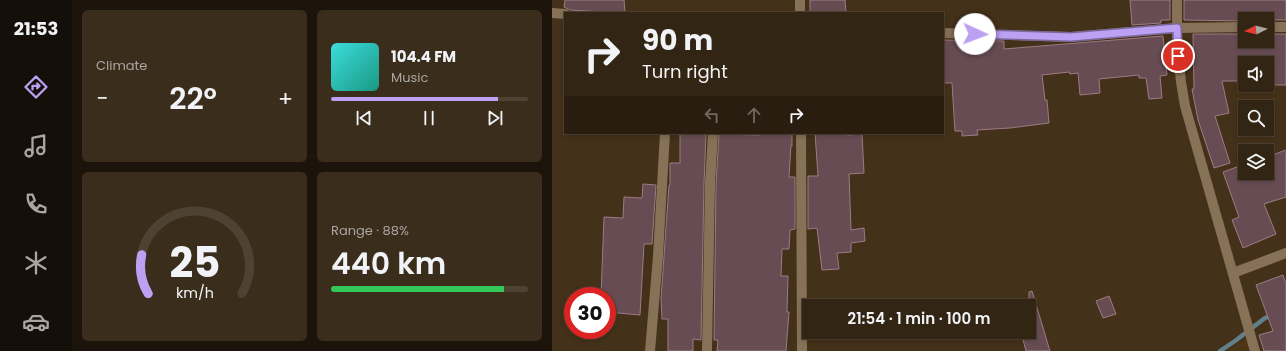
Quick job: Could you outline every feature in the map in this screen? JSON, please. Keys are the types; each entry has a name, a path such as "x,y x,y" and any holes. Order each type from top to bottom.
{"street":[{"path":"800,0 800,12"},
{"path":"1177,0 1178,58 1185,106 1255,351"},
{"path":"552,13 564,14"},
{"path":"944,33 1071,37 1177,28 1238,27"},
{"path":"1274,27 1286,27"},
{"path":"650,351 658,256 665,134"},
{"path":"707,351 710,184 713,134"},
{"path":"801,134 802,351"},
{"path":"1233,273 1286,253"}],"shaded area":[{"path":"1251,336 1255,351 1227,351"}],"building":[{"path":"565,0 624,0 625,12 570,10 564,7"},
{"path":"810,0 845,0 846,12 810,12"},
{"path":"1130,0 1170,0 1170,20 1161,20 1161,23 1132,25"},
{"path":"1184,0 1286,0 1286,20 1274,20 1274,12 1238,12 1238,21 1184,20"},
{"path":"1193,34 1238,34 1238,48 1274,48 1274,34 1286,34 1286,85 1274,85 1274,56 1238,56 1238,81 1222,81 1229,113 1215,116 1230,163 1214,168 1198,120 1192,89 1194,89"},
{"path":"1163,36 1167,75 1160,76 1162,98 1149,99 1146,78 1139,78 1139,75 1099,79 1100,93 1080,95 1078,73 1070,74 1069,72 1042,75 1045,100 1047,100 1049,123 1010,128 977,130 978,135 962,136 962,131 955,131 952,83 944,83 944,40 1004,41 1004,49"},
{"path":"680,134 706,134 701,340 693,339 693,351 668,351 668,319 662,319 661,299 670,185 670,163 680,163"},
{"path":"719,134 792,134 789,177 795,177 795,229 790,230 789,249 782,249 781,276 788,276 787,312 789,312 786,351 717,351 718,340 714,340 716,184"},
{"path":"815,134 862,134 864,173 849,174 851,230 864,228 865,241 851,243 851,252 837,253 839,269 822,270 817,228 808,229 808,176 818,176"},
{"path":"1286,150 1286,197 1264,204 1276,234 1243,248 1232,220 1239,217 1223,172 1238,167 1238,180 1274,180 1274,154"},
{"path":"643,184 656,185 652,244 644,244 640,315 616,313 616,287 601,287 604,217 623,218 624,197 642,198"},
{"path":"1283,275 1286,284 1286,351 1264,351 1259,335 1273,331 1256,285"},
{"path":"1032,291 1034,299 1029,299 1029,292"},
{"path":"1109,296 1116,314 1103,318 1096,301"},
{"path":"1036,304 1050,351 1026,351 1023,339 1036,339"}],"waterway":[{"path":"1220,351 1265,318 1273,315"}],"route":[{"path":"975,34 1071,37 1177,28 1178,56"}]}
